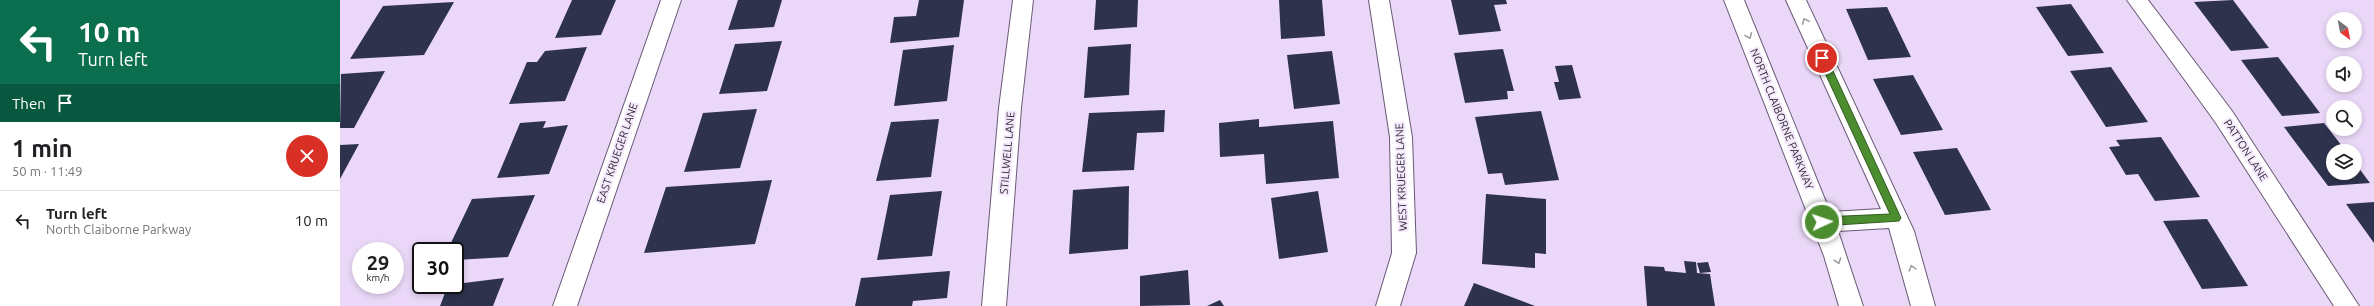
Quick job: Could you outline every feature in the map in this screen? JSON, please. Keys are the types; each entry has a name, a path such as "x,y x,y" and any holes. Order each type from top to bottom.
{"street":[{"name":"EAST KRUEGER LANE","path":"565,306 671,0"},
{"name":"STILLWELL LANE","path":"994,306 1010,108 1023,0"},
{"name":"WEST KRUEGER LANE","path":"1379,0 1401,137 1404,253 1388,306"},
{"name":"NORTH CLAIBORNE PARKWAY","path":"1734,0 1836,256 1851,306"},
{"path":"1796,0 1902,231 1923,306"},
{"name":"PATTON LANE","path":"2137,0 2224,117 2347,306"},
{"path":"1822,222 1896,218"}],"building":[{"path":"572,0 616,0 601,35 555,38"},
{"path":"738,0 782,0 774,27 728,30"},
{"path":"919,0 964,0 959,37 890,43 894,17 916,16"},
{"path":"1096,0 1138,0 1137,27 1094,30"},
{"path":"1279,0 1322,0 1325,36 1281,39"},
{"path":"1451,0 1506,0 1507,4 1494,5 1501,31 1459,35"},
{"path":"2233,0 2269,48 2231,51 2194,2"},
{"path":"454,2 424,55 350,59 383,6"},
{"path":"2071,4 2104,53 2068,56 2036,7"},
{"path":"1887,7 1911,57 1868,60 1846,9"},
{"path":"782,41 767,91 719,94 735,44"},
{"path":"1131,44 1129,95 1084,98 1088,47"},
{"path":"954,45 947,101 894,106 903,50"},
{"path":"587,47 565,101 509,104 527,62 537,62 545,51"},
{"path":"1503,49 1514,91 1507,91 1508,99 1465,103 1454,53"},
{"path":"1332,51 1340,104 1294,109 1287,55"},
{"path":"2278,57 2320,113 2282,116 2241,60"},
{"path":"1572,65 1581,98 1559,100 1554,82 1559,82 1555,66"},
{"path":"2111,67 2148,122 2106,127 2070,71"},
{"path":"385,71 354,128 340,128 341,74"},
{"path":"1913,75 1943,130 1901,135 1873,79"},
{"path":"757,109 740,168 684,172 703,113"},
{"path":"1165,110 1164,132 1137,133 1134,170 1082,172 1089,113"},
{"path":"1541,111 1559,180 1505,185 1502,173 1488,174 1475,117"},
{"path":"939,119 931,177 876,181 891,122"},
{"path":"1259,119 1259,127 1333,121 1339,178 1266,184 1264,154 1220,157 1219,123"},
{"path":"546,121 543,128 568,125 549,174 497,178 520,123"},
{"path":"2324,123 2326,126 2326,136 2334,136 2340,144 2326,144 2326,180 2362,180 2362,172 2370,183 2328,186 2284,127"},
{"path":"2161,137 2200,197 2155,201 2138,174 2126,175 2109,147 2120,146 2116,140"},
{"path":"359,144 340,179 340,145"},
{"path":"1957,148 1991,210 1945,215 1913,152"},
{"path":"772,180 755,244 644,253 666,187"},
{"path":"1129,186 1128,249 1069,254 1073,190"},
{"path":"942,191 932,256 877,260 890,195"},
{"path":"1318,191 1328,252 1279,259 1271,198"},
{"path":"1486,194 1546,199 1546,254 1535,253 1535,268 1482,264"},
{"path":"535,195 508,257 464,259 464,242 451,242 472,199"},
{"path":"2374,202 2374,243 2346,204"},
{"path":"2207,219 2248,286 2202,289 2163,221"},
{"path":"1684,261 1696,262 1697,273 1710,274 1715,306 1647,306 1644,266 1664,267 1665,271 1686,273"},
{"path":"1708,262 1711,272 1700,273 1697,263"},
{"path":"1188,270 1190,305 1140,306 1140,276"},
{"path":"950,271 947,298 913,301 912,306 855,306 861,278"},
{"path":"504,278 493,306 440,306 445,294 464,294 464,283"},
{"path":"1474,283 1535,306 1464,306"},
{"path":"1220,300 1224,306 1207,306"}],"route":[{"path":"1822,58 1896,218 1822,222"}]}
